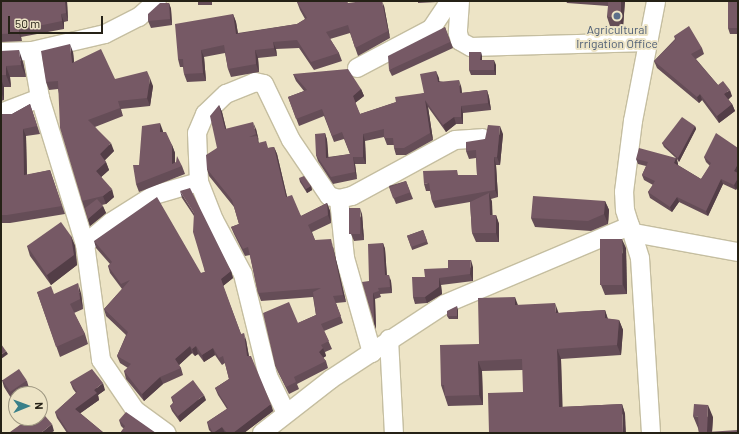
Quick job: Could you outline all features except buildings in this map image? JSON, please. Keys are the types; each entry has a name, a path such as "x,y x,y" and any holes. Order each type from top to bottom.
{"street":[{"path":"1,52 32,51 105,34 139,18 157,1"},
{"path":"357,68 430,29 450,1"},
{"path":"460,1 458,33 460,41 471,48 649,42"},
{"path":"650,433 640,258 624,192 656,1"},
{"path":"32,51 40,98 85,244 101,360 135,410 167,433"},
{"path":"286,414 264,364 243,274 214,220 199,182 197,133 205,114 226,94 260,82 321,185 330,196 338,199 352,196 455,140 482,138"},
{"path":"1,113 40,98"},
{"path":"85,244 111,222 154,195 199,182"},
{"path":"338,199 348,272 372,353"},
{"path":"262,433 389,340 445,304 632,229 738,252"},
{"path":"389,340 394,433"}],"place":[{"name":"Agricultural Irrigation Office","path":"617,16"}]}
